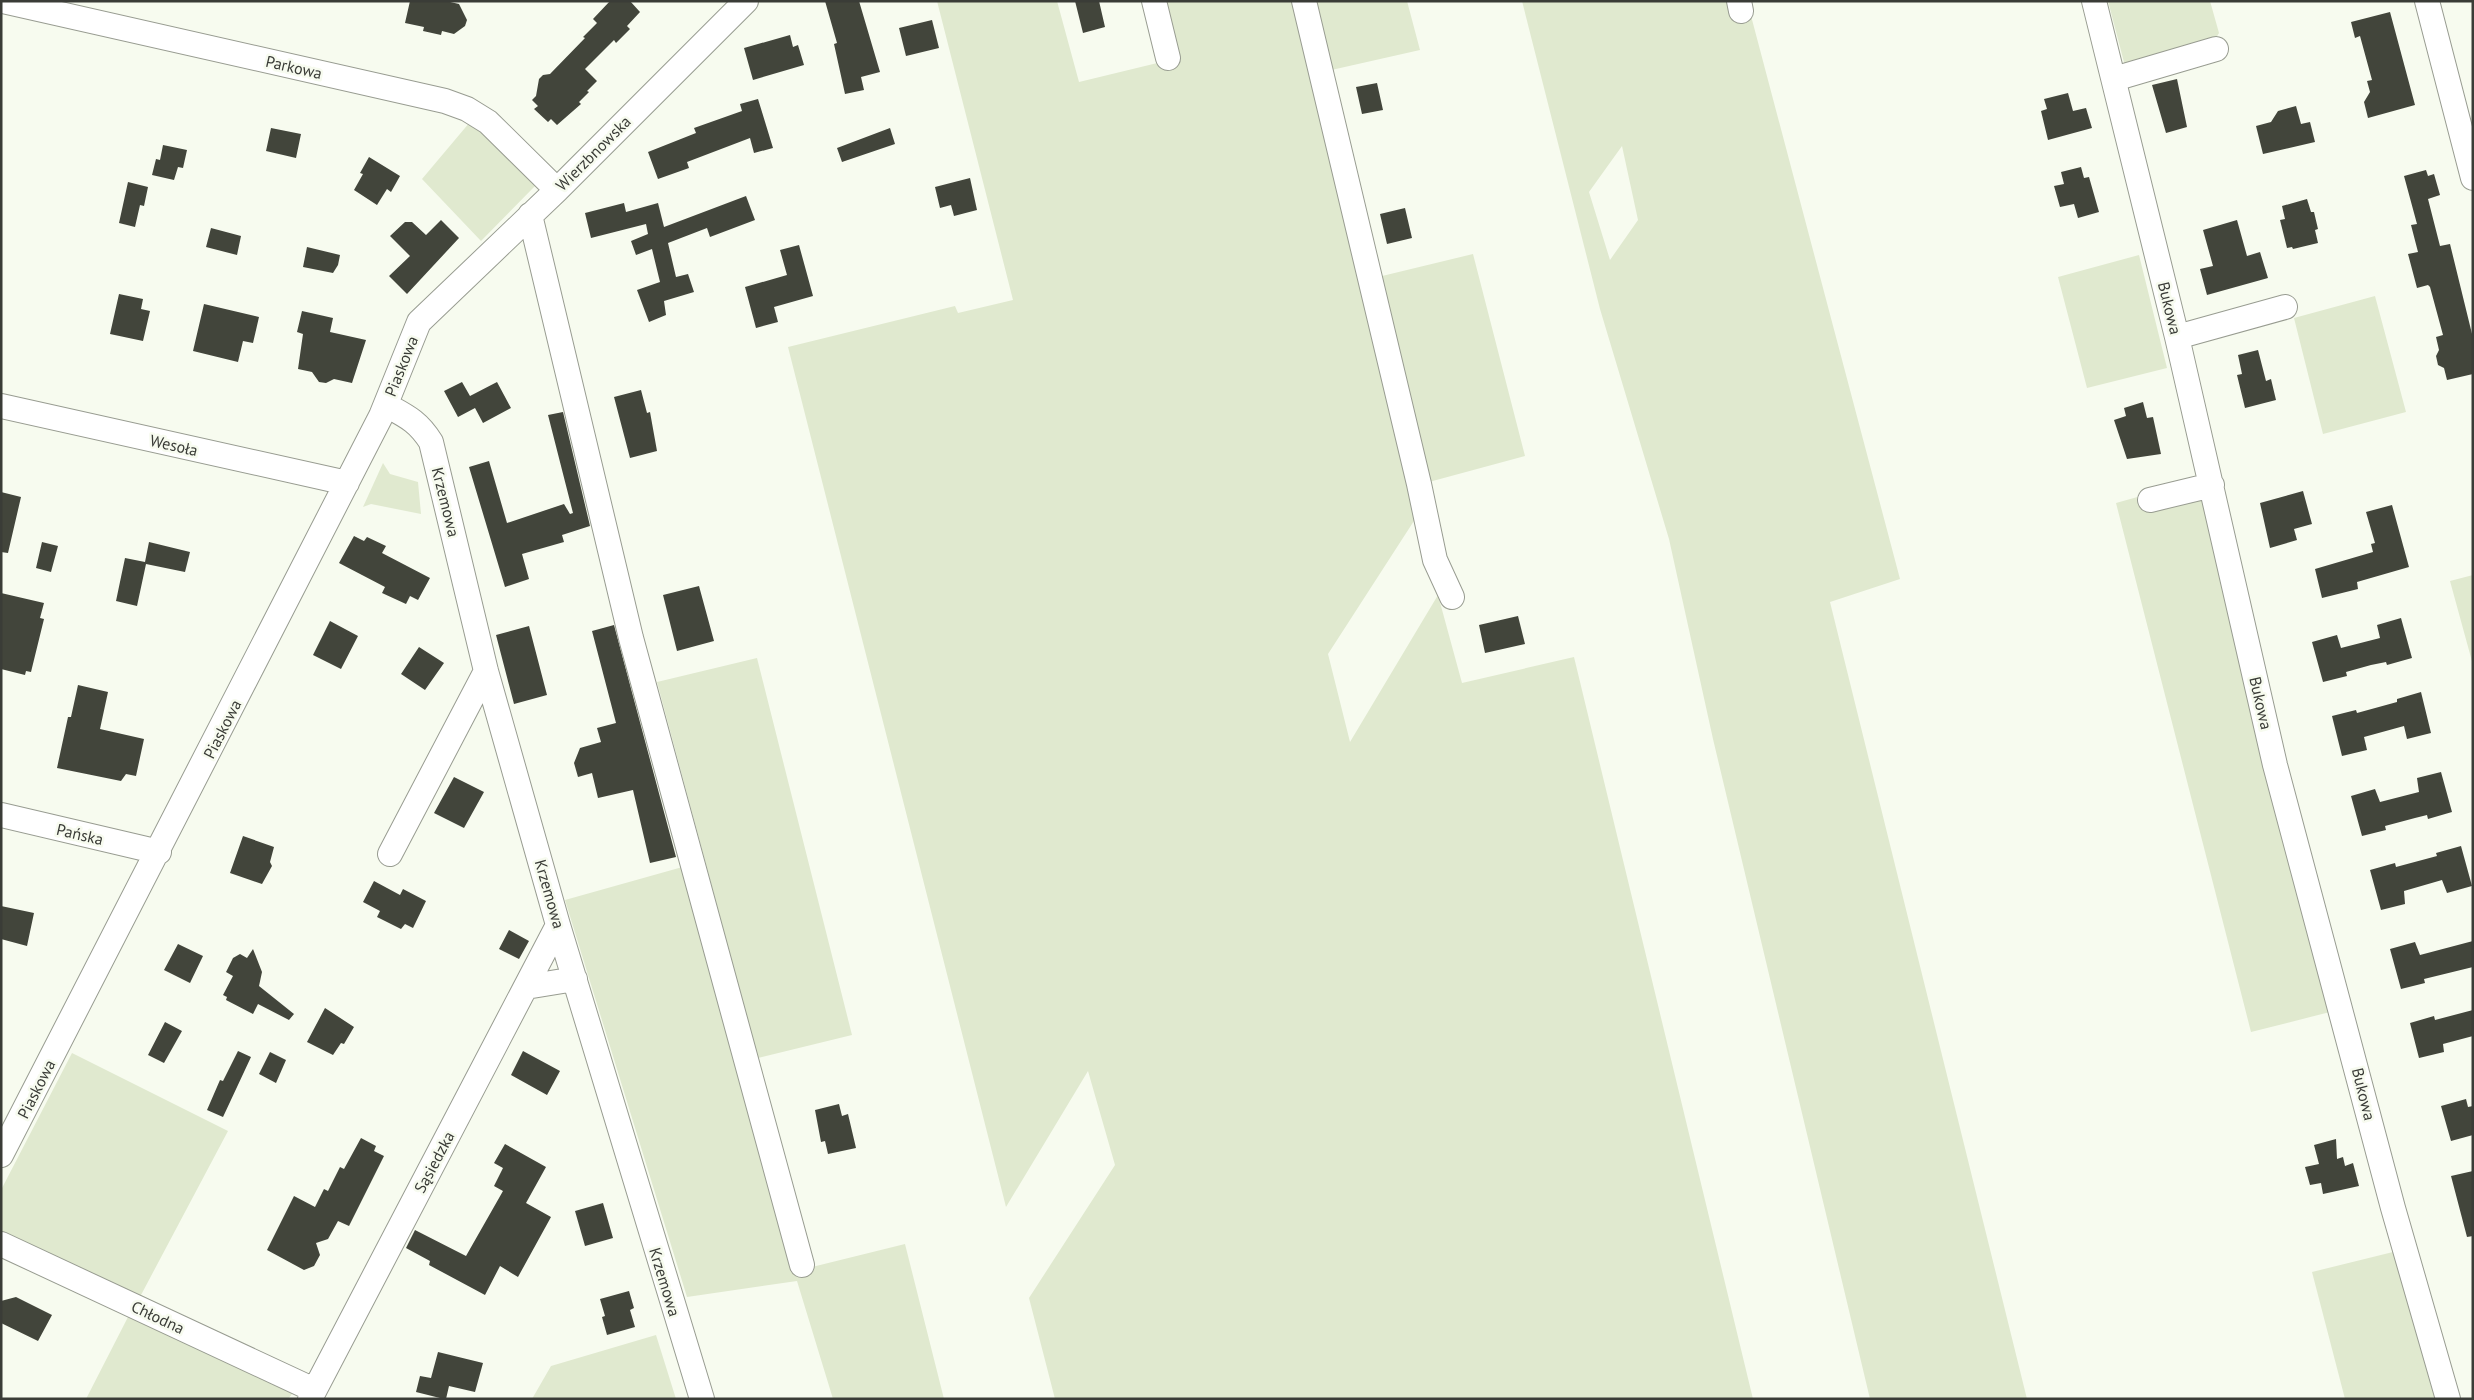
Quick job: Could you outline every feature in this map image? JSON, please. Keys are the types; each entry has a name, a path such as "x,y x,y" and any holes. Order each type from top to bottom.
{"street":[{"name":"Parkowa","path":"3,1 445,101 467,109 488,122 556,190"},
{"name":"Wierzbnowska","path":"437,303 556,190 746,1"},
{"path":"1154,1 1168,58"},
{"path":"1304,1 1419,484 1435,560 1452,597"},
{"name":"Bukowa","path":"2094,1 2177,337 2275,765 2393,1208 2448,1399"},
{"path":"2427,1 2473,178"},
{"path":"2114,79 2216,49"},
{"path":"530,215 630,638 802,1265"},
{"name":"Piaskowa","path":"1,1155 159,852 386,404 419,322 437,303"},
{"path":"2177,337 2285,307"},
{"name":"Krzemowa","path":"386,404 411,418 422,427 431,442 486,670 574,979 702,1399"},
{"name":"Wesoła","path":"1,406 346,483"},
{"path":"2150,500 2212,485"},
{"path":"390,854 486,670"},
{"name":"Pańska","path":"1,815 159,852"},
{"name":"Sąsiedzka","path":"312,1395 558,924"},
{"path":"526,987 574,979"},
{"name":"Chłodna","path":"1,1244 312,1395"}],"green space":[{"path":"937,1 1057,1 1079,82 1178,58 1164,1 1292,1 1421,510 1328,654 1350,742 1438,595 1462,683 1574,657 1753,1399 1055,1399 1029,1298 1115,1165 1088,1071 1006,1207 788,347 955,306 958,313 1013,300"},
{"path":"1311,1 1407,1 1420,50 1327,71"},
{"path":"1522,1 1732,1 1750,12 1900,579 1830,602 2027,1399 1870,1399 1713,739 1669,539 1600,309","holes":["1622,146 1638,220 1610,260 1589,192"]},
{"path":"2108,1 2210,1 2219,33 2213,43 2125,66"},
{"path":"470,122 535,186 481,241 422,179"},
{"path":"1473,254 1525,456 1429,482 1378,277"},
{"path":"2139,255 2167,368 2087,388 2058,277"},
{"path":"2375,296 2406,412 2323,434 2294,318"},
{"path":"383,463 390,474 418,482 421,514 371,504 363,507"},
{"path":"2141,496 2204,498 2330,1012 2251,1032 2116,503"},
{"path":"2473,575 2473,665 2450,581"},
{"path":"757,658 852,1035 758,1058 657,682"},
{"path":"686,866 808,1268 905,1244 944,1399 833,1399 797,1281 687,1297 565,900"},
{"path":"72,1053 228,1131 141,1295 306,1377 288,1399 86,1399 128,1317 1,1253 1,1190"},
{"path":"2393,1252 2435,1399 2345,1399 2312,1272"},
{"path":"656,1335 676,1399 532,1399 551,1366"}],"building":[{"path":"410,1 446,1 459,4 467,20 465,26 454,34 442,31 441,35 423,31 424,27 405,23"},
{"path":"610,1 630,1 640,12 627,26 630,29 616,43 614,40 585,69 597,81 579,102 581,104 557,125 551,119 548,122 534,109 538,106 532,100 536,96 539,79 543,75 550,74 585,38 583,37 597,23 593,19"},
{"path":"825,1 859,1 880,72 861,77 864,90 845,94 834,44 837,43"},
{"path":"1075,1 1099,1 1105,27 1083,33"},
{"path":"2390,12 2415,105 2368,118 2364,102 2370,92 2367,81 2372,80 2360,36 2355,38 2351,22"},
{"path":"932,20 939,48 906,56 899,28"},
{"path":"790,35 793,47 798,45 804,65 753,80 744,48"},
{"path":"2177,79 2187,127 2166,133 2152,85"},
{"path":"1377,83 1383,110 1362,114 1356,87"},
{"path":"2068,93 2073,111 2086,108 2092,128 2048,140 2041,111 2047,109 2044,99"},
{"path":"758,99 773,148 754,153 750,138 687,162 689,168 658,179 648,152 696,133 694,128 742,111 740,104"},
{"path":"2296,106 2301,124 2310,122 2315,142 2263,154 2256,126 2271,122 2278,111"},
{"path":"271,128 301,134 296,158 266,151"},
{"path":"890,128 895,144 842,162 837,148"},
{"path":"163,145 187,150 183,168 178,167 174,180 152,175 156,159 160,160"},
{"path":"369,157 400,176 391,192 387,189 377,205 354,190 363,174 360,173"},
{"path":"2081,167 2084,178 2089,177 2099,212 2078,218 2074,204 2060,207 2054,186 2064,184 2061,172"},
{"path":"2426,170 2428,176 2434,174 2440,195 2428,199 2440,246 2450,244 2473,338 2473,374 2447,380 2444,368 2438,365 2436,356 2439,350 2436,337 2443,335 2430,287 2428,285 2417,288 2408,254 2418,252 2411,225 2417,224 2404,176"},
{"path":"970,178 977,210 954,216 951,205 940,208 935,187"},
{"path":"128,182 148,187 144,206 140,205 135,227 119,223"},
{"path":"746,196 755,220 710,237 707,228 668,243 676,277 688,274 694,292 664,301 666,315 649,322 637,290 660,282 652,249 636,255 631,241 648,234 646,224 591,238 585,213 624,203 626,212 658,203 664,227"},
{"path":"2307,199 2311,212 2314,212 2318,229 2315,230 2318,243 2293,249 2292,247 2287,248 2280,220 2285,219 2282,206"},
{"path":"1405,208 1412,238 1387,244 1380,214"},
{"path":"441,220 459,238 407,294 389,276 410,256 390,236 405,222 412,222 426,235"},
{"path":"2237,220 2247,256 2260,252 2268,278 2207,295 2200,269 2213,266 2203,230"},
{"path":"211,228 241,236 237,255 206,247"},
{"path":"799,245 813,296 774,307 778,322 756,328 745,287 787,275 780,250"},
{"path":"307,247 340,255 338,265 333,273 303,267"},
{"path":"119,294 143,299 141,309 150,311 143,341 110,334"},
{"path":"204,304 259,317 253,343 243,341 238,362 193,351"},
{"path":"302,311 333,318 330,332 366,340 352,383 334,379 326,383 319,382 312,372 298,369 303,334 297,332"},
{"path":"2258,350 2266,381 2271,379 2276,400 2245,408 2237,375 2242,374 2238,355"},
{"path":"462,382 470,396 497,382 511,408 483,423 475,408 458,417 444,391"},
{"path":"641,390 647,413 650,412 657,451 630,458 614,397"},
{"path":"2143,402 2147,418 2153,417 2161,454 2127,459 2114,420 2126,416 2124,408"},
{"path":"563,412 590,526 562,535 564,542 522,554 529,579 505,587 469,467 489,461 507,523 564,504 570,514 573,513 548,415"},
{"path":"2303,491 2312,524 2294,529 2297,540 2270,548 2260,503"},
{"path":"1,492 21,497 8,553 1,552"},
{"path":"2392,505 2409,567 2357,582 2358,589 2322,598 2315,569 2373,552 2371,544 2375,543 2366,512"},
{"path":"354,536 364,541 367,537 386,546 382,553 430,578 418,600 410,596 406,604 382,593 385,587 339,563"},
{"path":"42,542 58,546 51,572 36,568"},
{"path":"149,542 190,552 185,572 146,564 137,606 116,601 125,558 145,562"},
{"path":"699,586 714,641 677,651 663,595"},
{"path":"1,593 44,603 40,618 44,619 31,672 26,671 25,675 1,669"},
{"path":"1518,616 1525,644 1485,653 1479,625"},
{"path":"2401,618 2412,658 2387,665 2386,662 2371,665 2346,672 2347,676 2323,682 2312,642 2337,635 2341,648 2380,638 2377,625"},
{"path":"330,621 358,636 341,669 313,655"},
{"path":"614,625 676,857 650,863 633,790 598,798 592,773 578,777 574,763 580,748 601,742 597,728 616,723 592,631"},
{"path":"529,626 547,695 514,704 496,635"},
{"path":"419,647 444,663 425,690 401,674"},
{"path":"78,685 108,692 100,729 144,739 136,776 126,774 121,781 57,768 68,717 71,717"},
{"path":"2421,692 2431,733 2407,739 2404,726 2364,737 2367,750 2342,756 2332,716 2356,710 2357,713 2397,702 2397,699"},
{"path":"2441,772 2452,812 2428,819 2427,815 2385,826 2386,830 2362,836 2351,796 2375,789 2380,802 2419,792 2417,778"},
{"path":"454,777 484,792 464,828 434,813"},
{"path":"243,836 274,847 270,862 272,866 262,884 230,873"},
{"path":"2461,846 2472,886 2447,893 2442,880 2404,891 2405,904 2381,910 2370,870 2395,863 2396,867 2437,856 2436,853"},
{"path":"374,881 400,895 403,889 426,901 413,928 405,924 401,929 377,917 380,911 363,902"},
{"path":"1,906 34,913 27,946 1,939"},
{"path":"509,930 529,941 519,959 499,949"},
{"path":"2473,941 2473,967 2424,979 2425,983 2401,989 2390,949 2415,942 2420,955"},
{"path":"178,944 203,956 190,983 164,970"},
{"path":"253,949 262,972 259,986 294,1014 289,1020 258,1004 253,1014 226,1000 227,997 223,995 233,976 226,972 233,958 240,954 247,958"},
{"path":"325,1008 354,1027 344,1044 341,1043 333,1055 307,1042"},
{"path":"2473,1010 2473,1036 2443,1044 2444,1052 2419,1058 2410,1023 2434,1016 2435,1020"},
{"path":"165,1022 182,1031 164,1063 148,1055"},
{"path":"238,1051 251,1057 223,1117 207,1110 220,1080 223,1081"},
{"path":"523,1051 560,1071 547,1095 511,1075"},
{"path":"270,1052 286,1060 276,1083 259,1074"},
{"path":"2466,1099 2468,1107 2473,1106 2473,1135 2451,1141 2441,1106"},
{"path":"839,1104 842,1116 848,1114 856,1148 828,1154 825,1141 821,1142 815,1110"},
{"path":"361,1138 376,1146 374,1151 384,1156 349,1226 338,1221 328,1239 316,1243 320,1255 314,1266 304,1270 267,1250 294,1196 315,1207 324,1189 328,1191 340,1167 344,1169"},
{"path":"2336,1139 2337,1159 2343,1157 2345,1166 2353,1163 2359,1186 2323,1194 2321,1183 2310,1185 2305,1167 2319,1164 2314,1145"},
{"path":"505,1144 546,1167 526,1203 551,1217 518,1277 500,1266 485,1295 429,1265 430,1261 406,1248 415,1230 466,1256 503,1191 494,1186 503,1168 494,1163"},
{"path":"2473,1171 2473,1236 2467,1237 2451,1176"},
{"path":"603,1203 613,1238 585,1246 575,1211"},
{"path":"629,1291 634,1308 630,1310 635,1327 607,1335 602,1317 605,1316 600,1299"},
{"path":"16,1297 52,1315 38,1341 1,1323 1,1301"},
{"path":"438,1352 483,1363 475,1392 449,1386 446,1399 444,1399 416,1392 420,1376 431,1378"}]}
